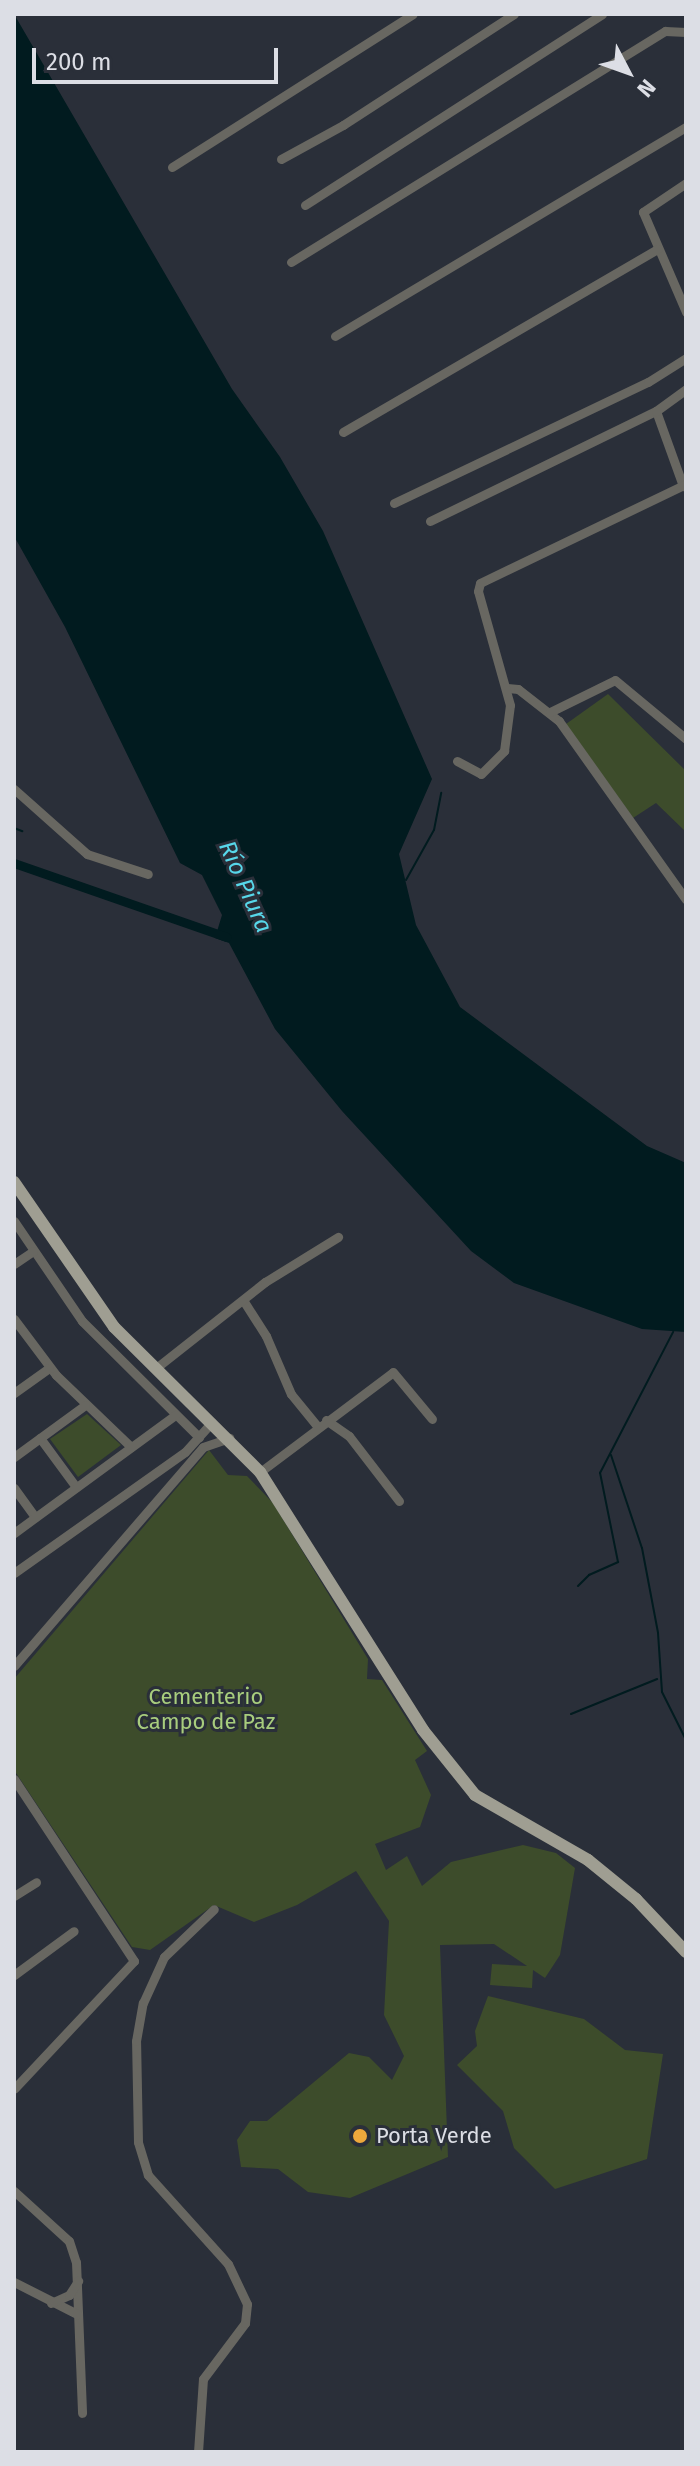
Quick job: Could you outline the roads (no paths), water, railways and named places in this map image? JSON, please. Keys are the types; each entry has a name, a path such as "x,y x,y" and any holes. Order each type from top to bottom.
{"main road":[{"path":"14,1182 93,1302 260,1472 423,1730 475,1795 588,1860 646,1908 686,1952"}],"street":[{"path":"172,167 413,14"},
{"path":"281,159 343,125 514,14"},
{"path":"305,205 602,14"},
{"path":"291,262 665,31 686,32"},
{"path":"335,336 686,127"},
{"path":"686,183 643,210 686,312"},
{"path":"343,432 658,249"},
{"path":"394,503 648,382 686,358"},
{"path":"430,521 656,411 686,389"},
{"path":"457,761 481,774 498,762 510,705 478,591 480,583 684,485 656,411"},
{"path":"550,712 615,680 686,739"},
{"path":"507,688 518,689 550,712 686,900"},
{"path":"14,789 87,854 148,874"},
{"path":"14,1221 89,1329 199,1437"},
{"path":"156,1368 243,1300 338,1237"},
{"path":"14,1264 33,1251"},
{"path":"243,1300 266,1336 291,1394 322,1423 349,1436 399,1501"},
{"path":"16,1325 49,1368 131,1447"},
{"path":"14,1393 49,1368"},
{"path":"260,1472 393,1372 432,1419"},
{"path":"14,1457 85,1405"},
{"path":"14,1533 175,1415"},
{"path":"14,1573 199,1437 212,1422"},
{"path":"40,1438 76,1487"},
{"path":"14,1666 203,1447 229,1438"},
{"path":"14,1488 35,1517"},
{"path":"14,1779 134,1961 14,2089"},
{"path":"14,1896 36,1882"},
{"path":"198,2452 203,2379 245,2323 247,2304 228,2264 148,2175 138,2142 136,2041 155,1972 170,1948 214,1909"},
{"path":"14,1975 74,1931"},
{"path":"14,2191 69,2241 79,2280 77,2314 82,2413"},
{"path":"51,2303 69,2295 79,2280"},
{"path":"14,2282 77,2314"}],"water":[{"name":"Río Piura","path":"14,14 232,389 280,457 323,531 432,779 399,854 416,925 460,1007 647,1146 686,1163 686,1332 642,1329 514,1283 471,1251 342,1111 275,1029 229,943 215,938 222,915 202,875 180,863 65,627 14,536"}],"waterway":[{"path":"406,880 434,830 441,793"},
{"path":"14,828 22,831"},
{"path":"14,863 226,937"},
{"path":"578,1586 589,1575 618,1562 600,1473 673,1332"},
{"path":"611,1455 642,1548 658,1633 662,1692 686,1740"},
{"path":"571,1714 657,1679"}],"place":[{"name":"Porta Verde","path":"360,2136"}],"park label":[{"name":"Cementerio Campo de Paz","path":"206,1708"}]}
